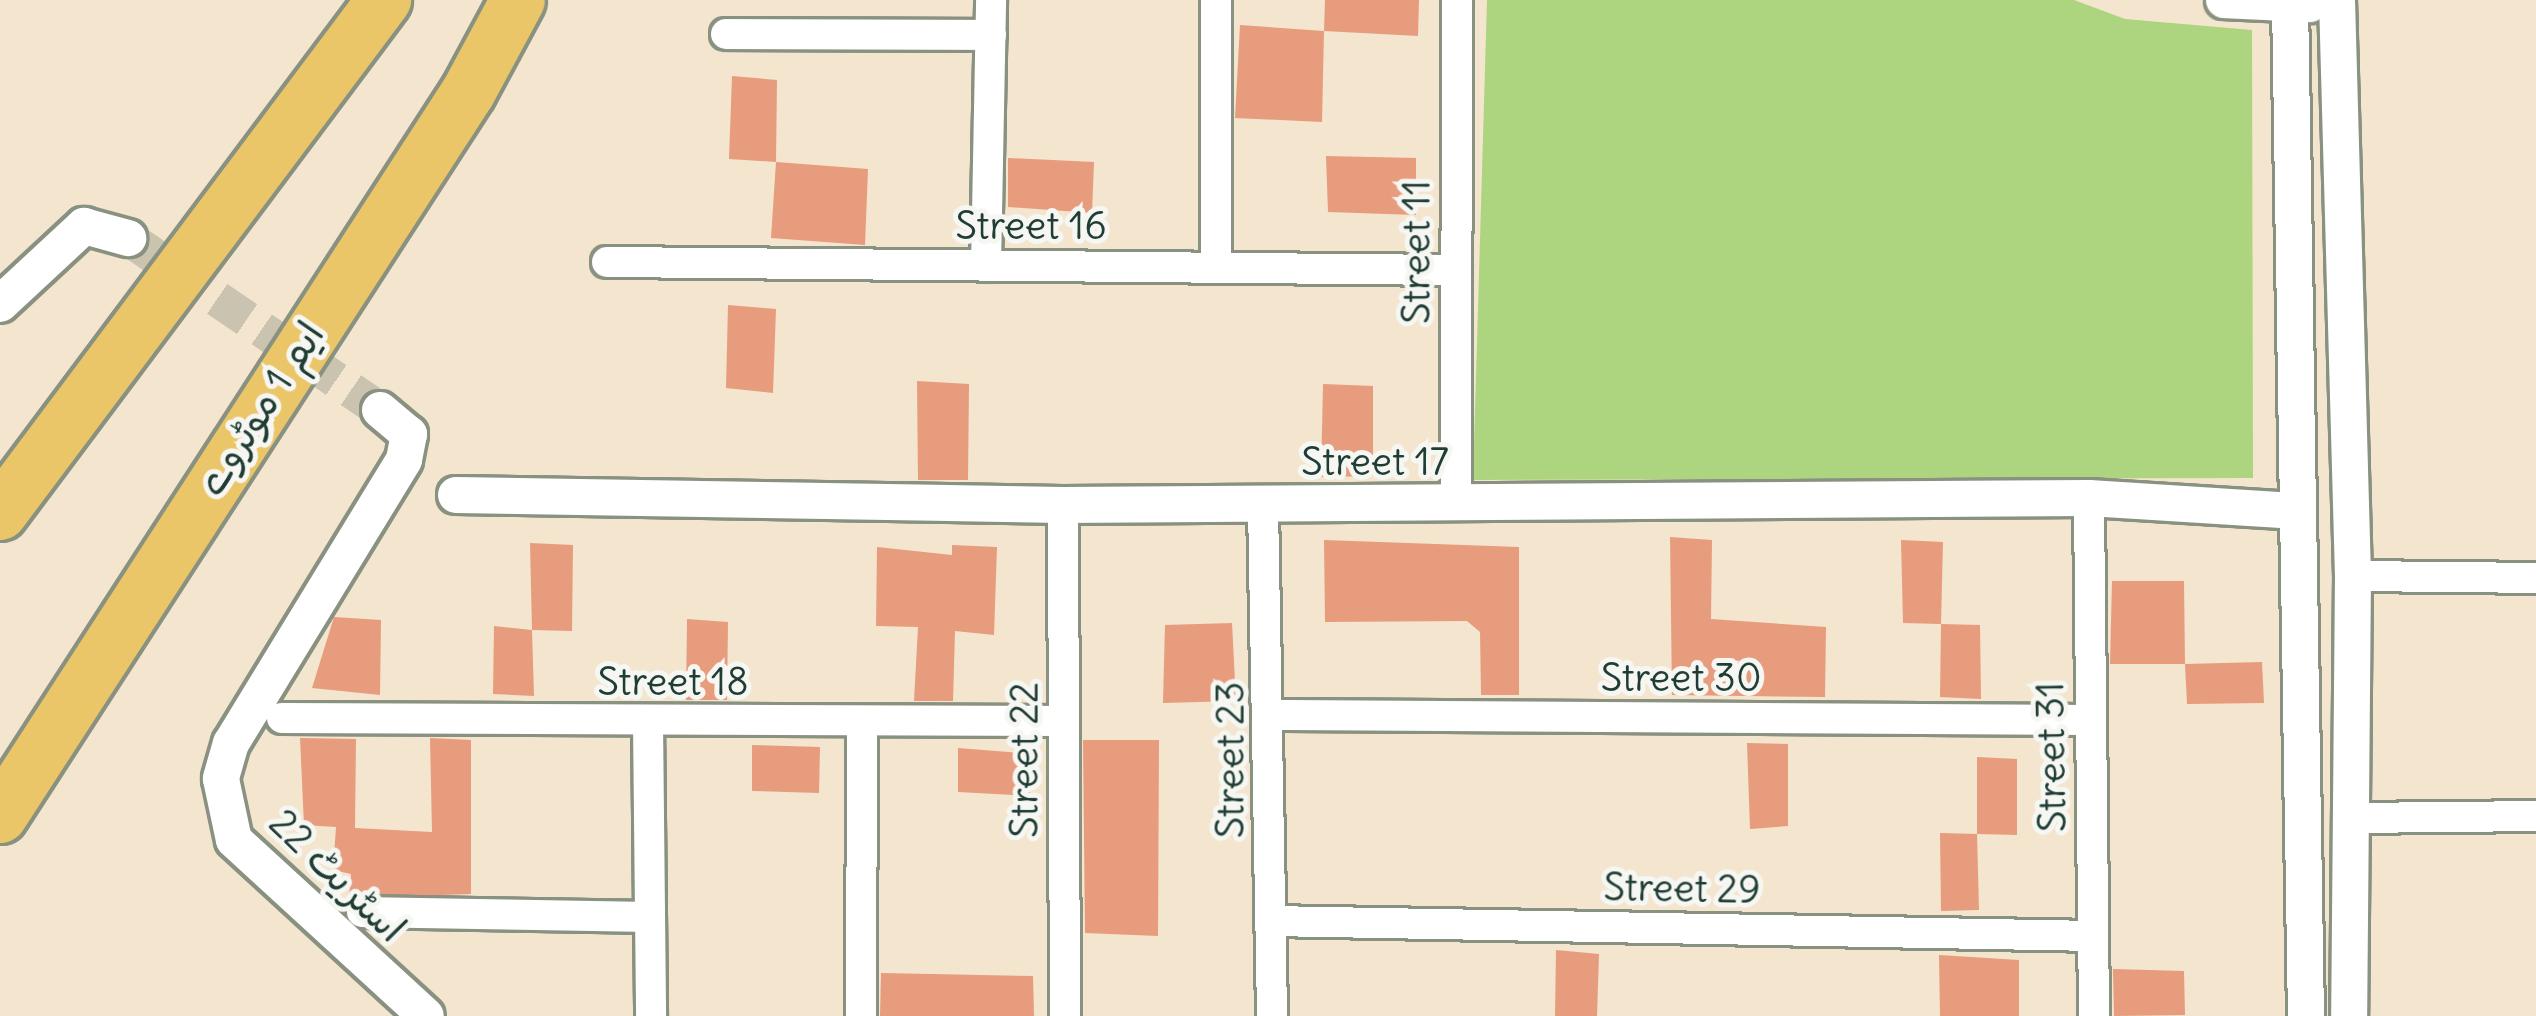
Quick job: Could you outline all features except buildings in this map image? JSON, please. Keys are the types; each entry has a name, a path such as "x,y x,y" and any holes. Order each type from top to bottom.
{"highway":[{"path":"0,513 384,0"},
{"name":"ایم 1 موٹروے","path":"0,816 469,92 518,0"}],"street":[{"path":"986,266 991,0"},
{"path":"1216,0 1216,265"},
{"name":"Street 11","path":"1456,504 1457,0"},
{"path":"2224,0 2343,1 2353,576 2349,1000 2306,1002 2294,511 2290,2"},
{"path":"726,34 991,35"},
{"path":"0,304 84,226 128,238"},
{"name":"Street 16","path":"607,262 1456,270"},
{"name":"اسٹریٹ 22","path":"380,410 409,434 404,460 231,743 221,779 234,840 426,1016"},
{"name":"Street 17","path":"456,495 1063,505 2089,498 2294,511"},
{"name":"Street 31","path":"2089,498 2094,1016"},
{"name":"Street 23","path":"1263,504 1270,715 1271,1016"},
{"name":"Street 22","path":"1063,505 1065,1016"},
{"path":"2353,576 2536,578"},
{"name":"Street 30","path":"1270,715 2090,720"},
{"name":"Street 18","path":"282,718 1064,722"},
{"path":"648,721 651,1016"},
{"path":"861,1016 862,721"},
{"path":"2351,818 2536,816"},
{"path":"362,912 650,917"},
{"name":"Street 29","path":"1270,921 2093,936"}],"green space":[{"path":"1487,0 2074,0 2125,19 2252,30 2253,478 1473,480"}],"tunnel":[{"path":"128,238 380,410"}]}
